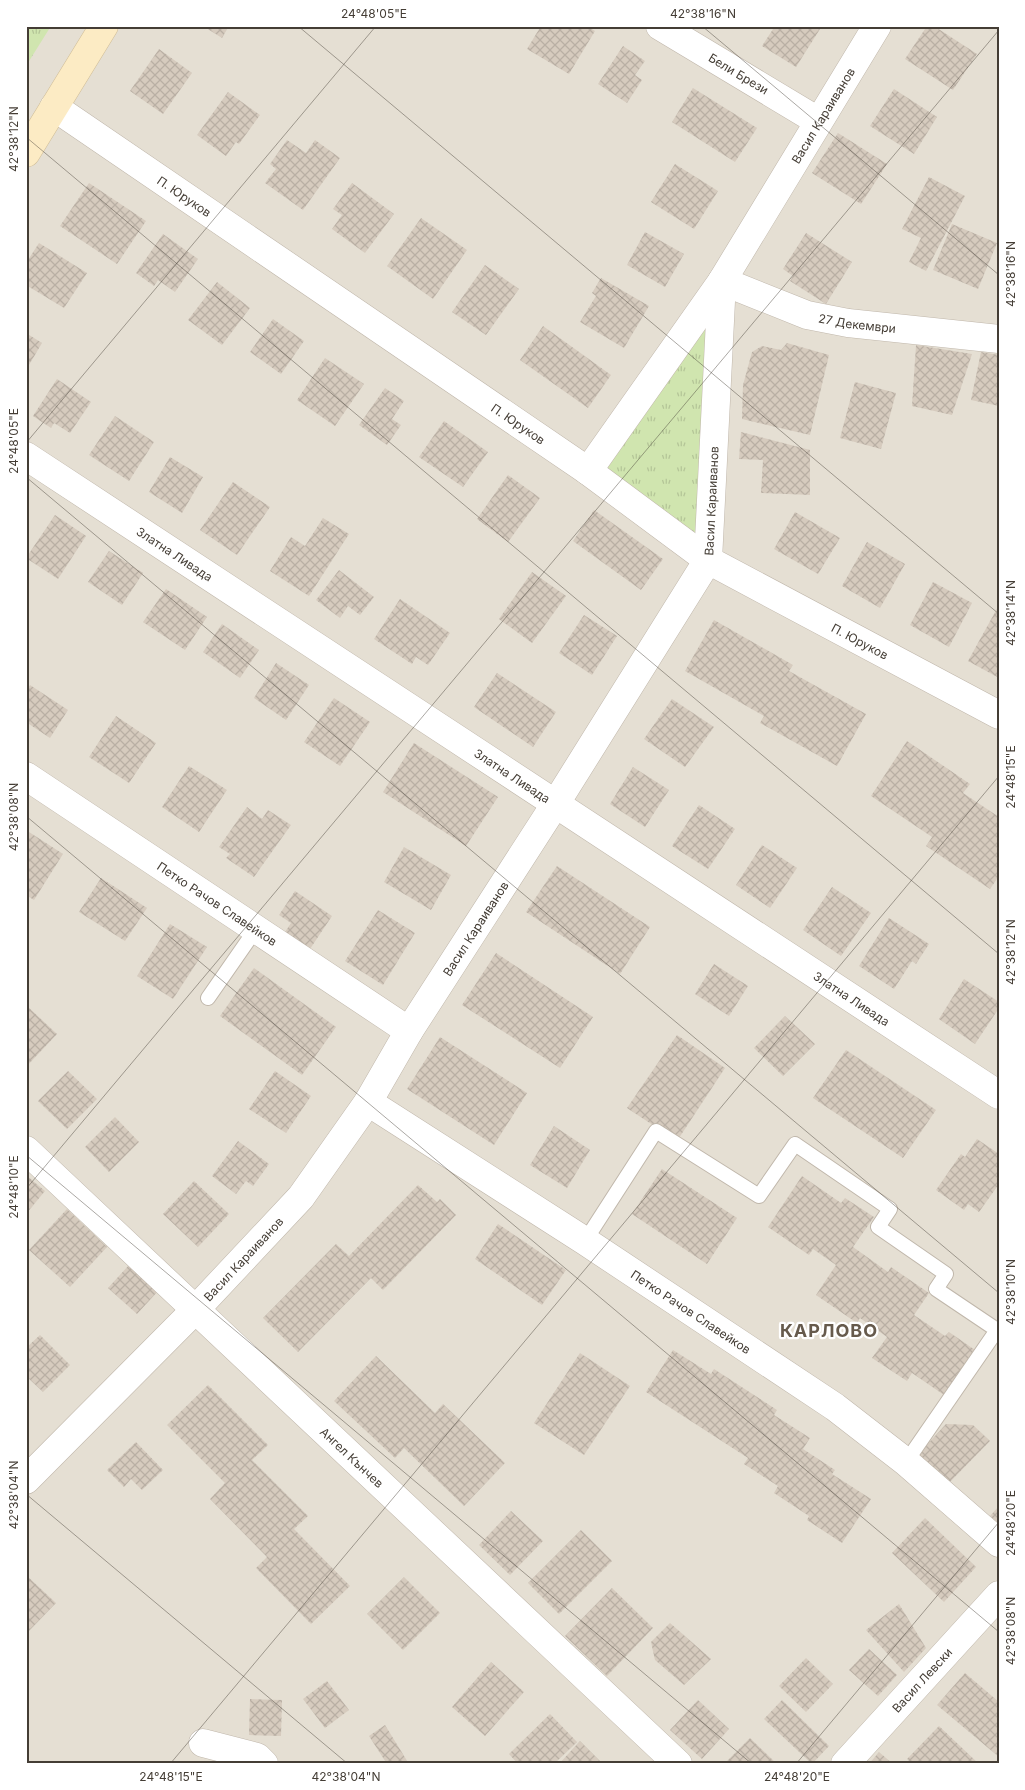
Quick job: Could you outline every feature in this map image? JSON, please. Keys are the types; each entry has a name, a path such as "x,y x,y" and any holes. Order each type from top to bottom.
{"street":[{"path":"26,153 104,26"},
{"name":"Бели Брези","path":"660,26 818,121"},
{"name":"Васил Караиванов","path":"588,471 722,281 877,26"},
{"name":"П. Юруков","path":"54,107 588,471 708,560 999,715"},
{"name":"Васил Караиванов","path":"26,1480 195,1310 301,1197 368,1102 409,1031 556,803 708,560 722,281"},
{"name":"27 Декември","path":"722,281 807,316 848,323 999,339"},
{"name":"Златна Ливада","path":"26,456 999,1095"},
{"name":"Петко Рачов Славейков","path":"26,776 409,1031"},
{"name":"Петко Рачов Славейков","path":"368,1102 585,1241 835,1407 906,1462 999,1543"},
{"name":"Ангел Кънчев","path":"26,1150 678,1764"},
{"name":"Васил Левски","path":"845,1764 999,1595"},
{"path":"203,1743 257,1757 264,1764"}],"lane":[{"path":"208,998 256,929"},
{"path":"585,1241 656,1130 760,1196 795,1144 882,1203 890,1209 878,1226 946,1274 936,1289 997,1330 906,1462"}],"shaded area":[{"path":"26,26 999,26 999,1764 26,1764"}],"green space":[{"path":"26,26 51,26 26,66"},
{"path":"722,281 708,560 588,471"}],"building":[{"path":"203,26 229,26 222,38"},
{"path":"541,26 587,26 595,31 569,74 527,49"},
{"path":"775,26 815,26 820,29 796,67 762,46"},
{"path":"927,26 934,26 977,54 953,90 905,59"},
{"path":"623,46 645,61 635,75 642,80 627,103 598,84"},
{"path":"159,49 192,73 163,114 130,91"},
{"path":"693,88 757,128 735,162 672,122"},
{"path":"894,89 937,117 914,154 870,126"},
{"path":"228,92 260,115 239,144 236,142 226,156 197,135"},
{"path":"838,133 887,164 861,204 812,173"},
{"path":"287,140 306,153 315,140 340,158 303,210 265,183 276,169 270,164"},
{"path":"675,164 718,191 694,229 651,202"},
{"path":"929,177 965,196 926,271 909,262 921,238 902,229"},
{"path":"89,183 146,221 117,264 60,226"},
{"path":"352,183 394,214 365,253 332,229 342,215 333,209"},
{"path":"421,218 467,250 433,299 387,266"},
{"path":"952,224 997,243 978,289 933,270"},
{"path":"645,232 684,254 665,287 627,265"},
{"path":"806,233 852,262 826,304 790,281 793,276 783,269"},
{"path":"163,234 198,259 175,292 158,280 154,286 136,273"},
{"path":"39,243 87,273 64,308 26,285 26,263"},
{"path":"485,265 519,289 486,335 452,312"},
{"path":"601,278 649,306 624,348 580,322 596,296 592,293"},
{"path":"217,282 250,308 222,345 188,320"},
{"path":"273,319 304,341 281,374 250,352"},
{"path":"543,326 611,375 588,408 520,360"},
{"path":"26,333 42,343 26,370"},
{"path":"787,343 829,355 810,435 742,419 743,385 752,352 762,346 781,350"},
{"path":"916,345 972,354 952,415 912,406"},
{"path":"981,352 999,355 999,406 971,400"},
{"path":"325,358 364,384 335,426 297,400"},
{"path":"57,379 91,402 70,433 54,423 51,428 33,416"},
{"path":"855,382 896,393 881,449 840,438"},
{"path":"385,388 404,401 392,419 401,425 387,445 359,425"},
{"path":"115,416 154,442 129,481 89,455"},
{"path":"444,421 488,452 463,487 419,457"},
{"path":"741,432 810,450 810,495 761,493 763,460 739,459"},
{"path":"170,457 203,477 182,513 149,492"},
{"path":"508,475 540,498 508,542 477,519"},
{"path":"233,482 270,507 237,555 200,530"},
{"path":"594,510 663,559 641,590 573,541"},
{"path":"795,512 840,538 818,574 774,549"},
{"path":"55,515 86,536 58,579 26,558"},
{"path":"323,518 349,534 309,596 270,571 291,537 305,546"},
{"path":"867,542 905,564 880,608 842,586"},
{"path":"109,551 143,573 122,605 88,582"},
{"path":"339,570 374,597 360,615 348,606 340,618 316,600"},
{"path":"532,572 566,596 532,643 499,619"},
{"path":"933,582 972,603 949,647 910,625"},
{"path":"166,589 207,617 185,650 143,622"},
{"path":"400,599 450,633 428,665 416,657 412,664 374,639"},
{"path":"999,605 999,678 968,661"},
{"path":"584,615 617,636 592,675 559,653"},
{"path":"714,620 793,665 789,671 866,714 837,766 760,723 764,716 685,671"},
{"path":"222,624 259,650 240,678 203,652"},
{"path":"276,663 309,685 286,720 254,698"},
{"path":"497,673 556,712 533,747 474,707"},
{"path":"30,685 68,710 50,738 26,722 26,692"},
{"path":"334,698 370,722 340,766 304,742"},
{"path":"672,699 714,727 685,767 644,739"},
{"path":"116,716 156,743 129,783 89,757"},
{"path":"907,741 970,784 963,793 999,817 999,876 990,889 926,846 932,837 871,796"},
{"path":"414,743 498,797 466,846 383,792"},
{"path":"189,766 227,790 199,832 162,807"},
{"path":"633,767 669,790 645,827 610,804"},
{"path":"699,805 735,829 708,869 672,846"},
{"path":"247,807 262,819 268,810 291,825 254,877 226,858 230,854 219,847"},
{"path":"29,832 63,854 34,900 26,895 26,836"},
{"path":"762,845 797,868 770,908 736,885"},
{"path":"404,847 451,875 431,910 384,882"},
{"path":"557,866 650,927 620,974 526,912"},
{"path":"101,878 147,908 125,941 79,912"},
{"path":"832,887 871,913 841,956 803,930"},
{"path":"295,891 332,916 310,949 285,932 291,923 279,915"},
{"path":"378,910 415,933 383,985 345,961"},
{"path":"889,918 929,944 916,964 912,961 894,989 859,966"},
{"path":"170,924 207,947 173,999 137,976"},
{"path":"496,953 593,1017 560,1068 462,1005"},
{"path":"714,964 748,986 729,1016 695,994"},
{"path":"254,968 336,1027 302,1075 220,1016"},
{"path":"964,979 999,1002 999,1008 975,1044 939,1019"},
{"path":"27,1006 57,1034 26,1067 26,1008"},
{"path":"785,1016 815,1044 783,1076 754,1048"},
{"path":"677,1035 725,1068 677,1141 627,1108"},
{"path":"440,1037 527,1093 494,1145 407,1089"},
{"path":"846,1050 936,1110 903,1158 813,1098"},
{"path":"68,1071 97,1099 67,1129 38,1101"},
{"path":"275,1071 311,1096 286,1133 249,1109"},
{"path":"115,1117 139,1142 109,1172 85,1147"},
{"path":"554,1126 590,1150 567,1188 530,1165"},
{"path":"977,1139 999,1154 999,1184 979,1212 968,1204 964,1210 936,1190 961,1154 965,1157"},
{"path":"238,1141 269,1164 253,1186 246,1181 236,1194 212,1176"},
{"path":"662,1169 737,1218 707,1264 632,1214"},
{"path":"26,1175 45,1191 26,1214"},
{"path":"802,1176 841,1203 845,1198 874,1217 853,1247 888,1272 891,1267 929,1293 914,1315 945,1336 949,1332 975,1350 944,1395 912,1373 907,1381 872,1358 887,1337 860,1318 857,1323 816,1295 836,1265 813,1249 809,1255 768,1227"},
{"path":"194,1181 229,1214 198,1247 163,1214"},
{"path":"418,1185 437,1202 440,1199 456,1215 383,1290 371,1278 298,1352 263,1318 336,1244 349,1256"},
{"path":"67,1209 107,1247 70,1287 29,1250"},
{"path":"498,1224 566,1270 542,1305 475,1259"},
{"path":"129,1265 158,1291 137,1314 108,1288"},
{"path":"40,1335 70,1365 43,1392 26,1376 26,1348"},
{"path":"673,1350 711,1374 714,1369 777,1410 774,1415 810,1438 803,1449 835,1470 832,1474 871,1499 842,1543 807,1520 809,1516 774,1493 778,1486 744,1464 748,1458 646,1392"},
{"path":"580,1353 630,1386 584,1455 534,1423"},
{"path":"376,1356 435,1413 443,1404 505,1463 464,1506 404,1448 395,1458 334,1401"},
{"path":"208,1385 268,1445 252,1460 308,1516 294,1529 350,1586 311,1624 256,1568 267,1557 210,1499 225,1483 167,1425"},
{"path":"946,1424 973,1425 990,1441 944,1488 913,1460"},
{"path":"136,1442 163,1470 142,1490 131,1479 124,1487 107,1470"},
{"path":"999,1506 999,1524 990,1516"},
{"path":"511,1511 543,1541 510,1575 479,1545"},
{"path":"925,1518 976,1567 944,1602 892,1553"},
{"path":"581,1530 612,1561 559,1614 528,1583"},
{"path":"26,1575 56,1603 26,1634"},
{"path":"404,1577 440,1613 403,1650 367,1614"},
{"path":"612,1588 653,1628 607,1676 565,1636"},
{"path":"899,1604 926,1648 904,1672 866,1630"},
{"path":"670,1623 711,1659 684,1685 655,1660 651,1642"},
{"path":"869,1649 897,1675 878,1696 849,1670"},
{"path":"806,1658 833,1684 806,1712 779,1686"},
{"path":"491,1662 524,1692 485,1736 452,1707"},
{"path":"965,1673 999,1702 999,1757 937,1705"},
{"path":"327,1681 349,1710 325,1728 303,1699"},
{"path":"250,1699 282,1700 281,1736 249,1735"},
{"path":"698,1700 729,1729 702,1759 670,1730"},
{"path":"782,1700 829,1746 812,1764 764,1719"},
{"path":"550,1714 577,1742 554,1764 518,1764 509,1754"},
{"path":"385,1725 409,1764 387,1764 369,1736"},
{"path":"939,1726 979,1764 912,1764 907,1759"},
{"path":"750,1738 777,1764 724,1764"},
{"path":"580,1741 603,1764 559,1764"},
{"path":"879,1752 893,1764 869,1764"}],"district":[{"name":"КАРЛОВО","path":"829,1330"}]}
